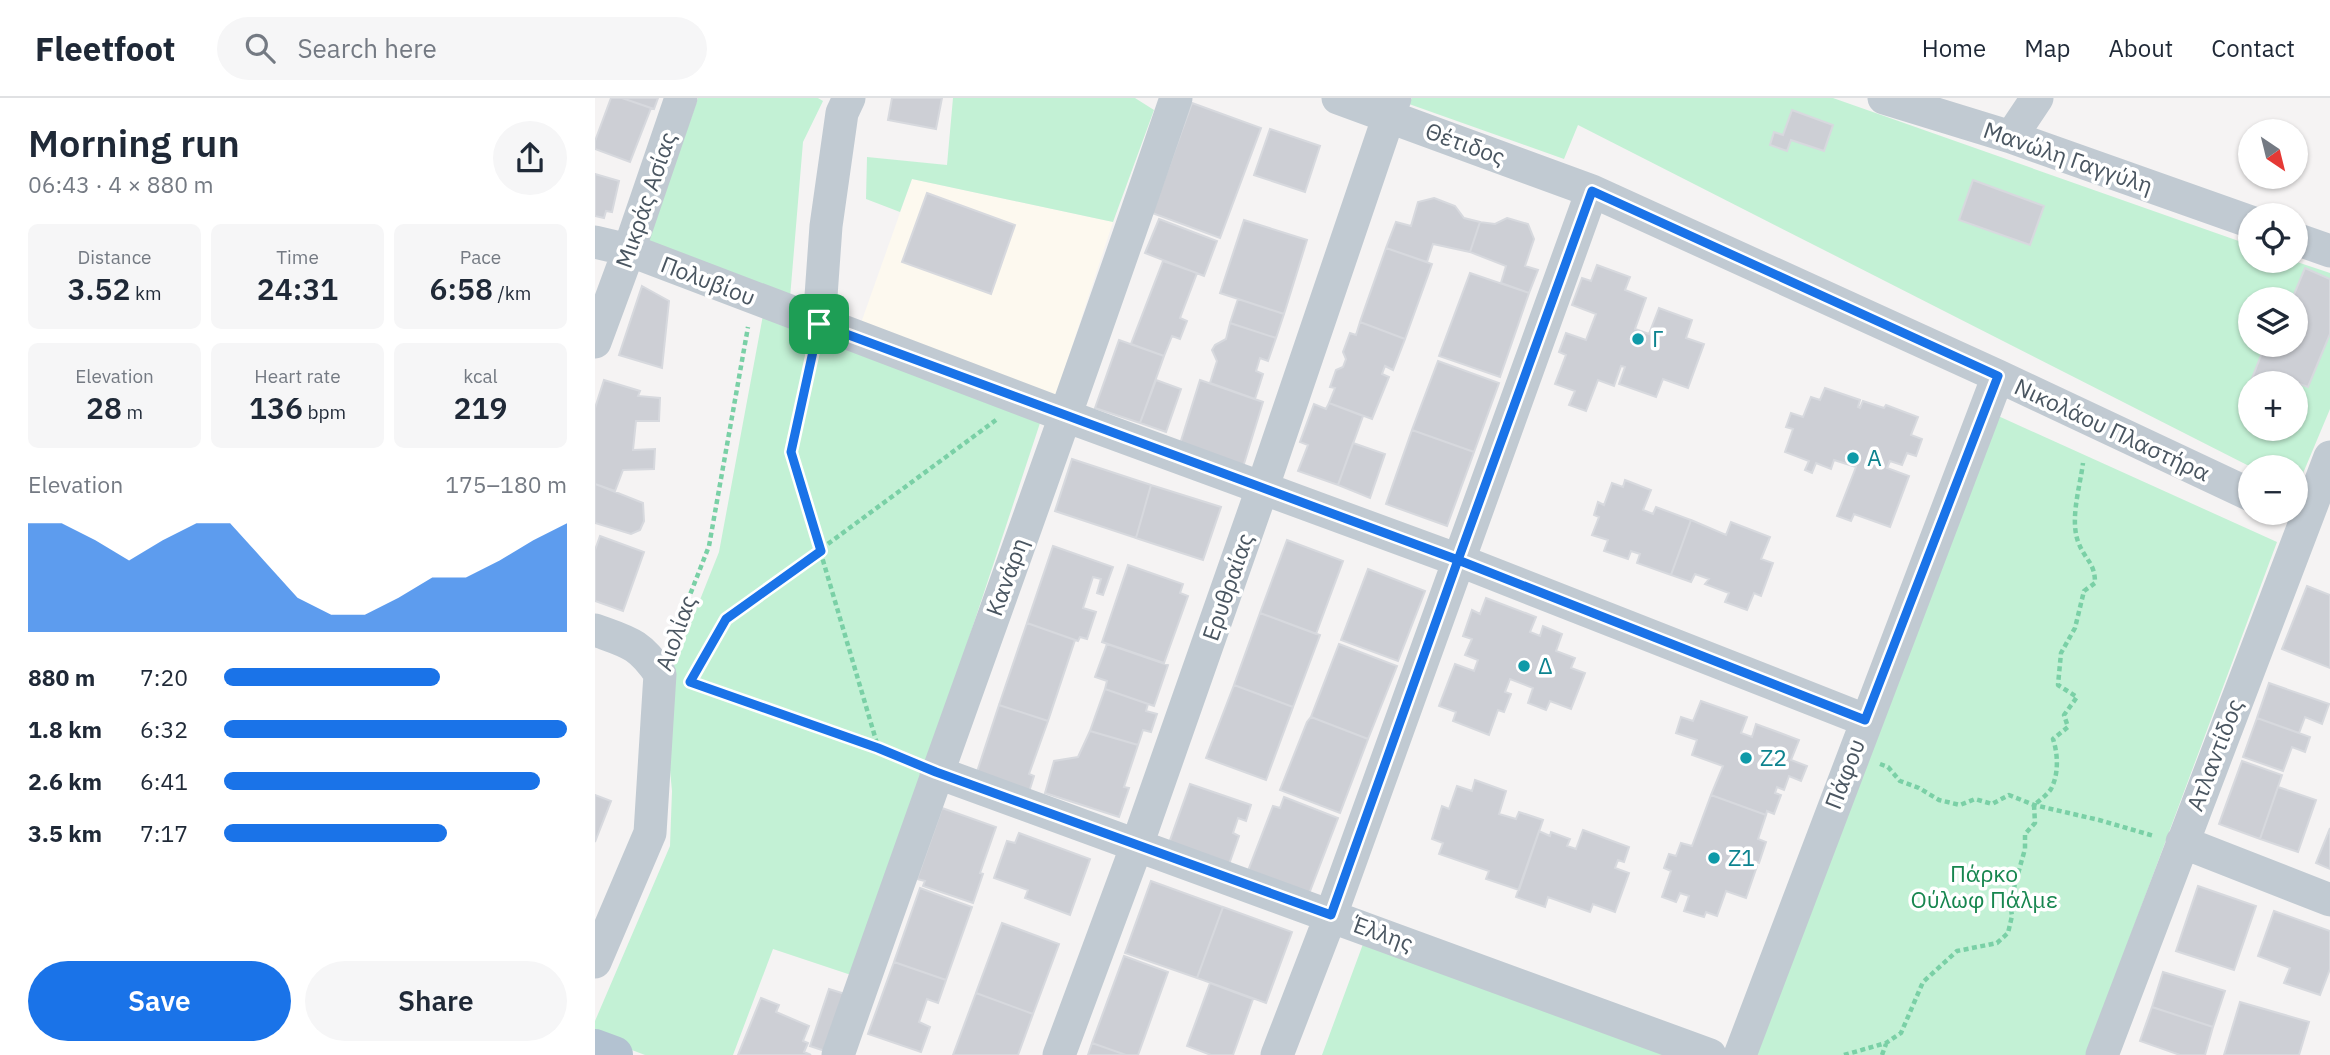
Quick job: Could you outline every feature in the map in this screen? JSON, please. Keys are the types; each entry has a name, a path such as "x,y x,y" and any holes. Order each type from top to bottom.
{"main road":[{"path":"595,1048 614,1055"}],"street":[{"name":"Μικράς Ασίας","path":"595,341 681,98"},
{"path":"819,324 828,213 842,113 849,98"},
{"name":"Κανάρη","path":"838,1055 936,772 1066,416 1175,98"},
{"name":"Θέτιδος","path":"1338,98 1391,107 1592,191"},
{"name":"Μανώλη Γαγγύλη","path":"1884,98 2011,137 2238,217"},
{"path":"2011,137 2037,98"},
{"name":"Ερυθραίας","path":"1059,1055 1137,845 1262,489 1391,107"},
{"path":"1277,1055 1331,915 1592,191"},
{"name":"Νικολάου Πλαστήρα","path":"1592,191 2238,489"},
{"name":"Πολυβίου","path":"595,242 629,250 819,324 1458,560 1865,720"},
{"path":"2308,243 2330,251"},
{"name":"Πάφου","path":"1739,1055 1998,376"},
{"name":"Ατλαντίδος","path":"2308,519 2330,457"},
{"name":"Ατλαντίδος","path":"2102,1055 2306,525"},
{"path":"595,630 633,643 675,678"},
{"name":"Αιολίας","path":"595,962 650,833 675,678"},
{"name":"Έλλης","path":"936,772 1710,1055"},
{"path":"2182,842 2330,900"}],"path":[{"name":"Αιολίας","path":"675,678 709,546 753,299"},
{"path":"819,324 791,452 878,748"},
{"path":"936,772 878,748 675,678 726,619 1024,399"},
{"path":"2034,805 2050,790 2057,769 2057,751 2053,739 2068,727 2064,715 2077,697 2058,685 2061,653 2075,628 2084,591 2095,583 2095,569 2078,544 2075,518 2083,463"},
{"path":"1865,720 1874,761 1888,767 1900,781 1939,800 1959,805 1975,799 1992,804 2009,795 2034,805 2182,842"},
{"path":"1844,1055 1886,1043 1901,1034 1923,982 1957,951 1997,943 2008,933 2012,916 2010,902 2025,849 2025,834 2035,823 2034,805"},
{"path":"1882,1055 1886,1043"}],"shaded area":[{"path":"912,179 1113,222 1056,395 861,323"}],"green space":[{"path":"698,98 818,98 823,101 803,142 790,298 646,246"},
{"path":"953,98 1135,98 1154,110 1113,222 912,179 900,212 866,199 867,157 947,165"},
{"path":"1412,98 1833,98 2238,241 2238,273 2308,273 2308,266 2330,273 2330,409 2308,461 2308,455 2238,455 2238,460 1578,125 1564,159 1409,104"},
{"path":"763,315 1040,423 857,977 773,949 733,1055 645,1055 595,1036 595,1021 670,846 672,791 666,728 674,665 719,552"},
{"name":"Πάρκο Ούλωφ Πάλμε","path":"1996,415 2277,542 2086,1055 1755,1055"},
{"path":"1363,944 1667,1055 1322,1055"}],"building":[{"path":"611,98 622,98 651,108 630,162 595,149 595,141"},
{"path":"622,98 658,98 654,109"},
{"path":"892,98 942,98 936,129 888,120"},
{"path":"1192,103 1261,128 1220,238 1152,213"},
{"path":"1792,110 1833,125 1824,151 1791,140 1787,151 1770,145 1774,132 1783,135"},
{"path":"1270,129 1320,146 1305,192 1254,175"},
{"path":"595,174 619,181 612,212 606,211 604,218 595,216"},
{"path":"1973,180 2044,206 2030,245 1959,220"},
{"path":"927,193 1015,225 991,294 902,262"},
{"path":"1434,198 1455,206 1464,218 1480,222 1470,252 1433,244 1427,262 1386,248 1396,222 1411,226 1418,202"},
{"path":"1507,218 1528,224 1534,239 1525,266 1538,270 1529,293 1501,283 1506,266 1470,252 1480,222 1495,224"},
{"path":"1159,219 1217,241 1204,276 1145,253"},
{"path":"1244,220 1307,240 1284,314 1220,293"},
{"path":"1386,248 1432,264 1405,339 1360,322"},
{"path":"1163,261 1197,273 1180,318 1187,321 1180,339 1172,336 1164,356 1131,344"},
{"name":"Γ","path":"1597,265 1630,277 1625,290 1646,298 1635,329 1649,334 1659,308 1692,320 1686,338 1704,344 1688,388 1663,379 1656,397 1619,384 1625,367 1621,366 1614,386 1598,380 1586,411 1569,405 1575,391 1555,384 1566,355 1559,352 1566,333 1586,340 1596,314 1572,305 1582,278 1591,281"},
{"path":"2308,269 2330,279 2330,334 2308,387 2308,371 2255,371 2260,357 2308,357 2308,287 2297,287 2303,273 2308,273"},
{"path":"1470,273 1529,293 1500,377 1439,356"},
{"path":"642,286 669,301 662,368 619,355"},
{"path":"1238,299 1284,314 1276,338 1230,323"},
{"path":"1360,322 1405,339 1393,370 1385,366 1382,374 1389,377 1372,419 1329,403 1335,388 1330,387 1336,370 1343,367 1346,359 1343,352 1350,333 1356,335"},
{"path":"1230,323 1276,338 1268,361 1260,358 1256,371 1263,374 1255,399 1210,383 1217,361 1212,350 1226,339"},
{"path":"1119,340 1164,356 1140,423 1095,408"},
{"path":"1438,361 1499,383 1474,452 1412,430"},
{"path":"604,380 640,391 638,396 660,398 659,421 636,421 633,450 655,449 654,469 623,470 615,491 595,484 595,408"},
{"path":"1156,380 1181,389 1166,432 1140,423"},
{"path":"1200,380 1263,402 1243,467 1179,447"},
{"name":"Α","path":"1825,388 1860,400 1860,408 1863,401 1884,408 1886,405 1918,417 1911,435 1922,439 1916,456 1907,453 1902,465 1890,461 1887,468 1909,476 1890,527 1854,514 1851,521 1837,516 1856,467 1834,460 1831,469 1816,463 1812,473 1805,470 1809,461 1785,452 1793,429 1786,427 1791,413 1803,417 1811,397 1820,400"},
{"path":"1329,403 1363,416 1338,485 1298,471 1308,445 1300,442 1314,404 1326,409"},
{"path":"1412,430 1474,452 1447,526 1386,504"},
{"path":"1353,443 1385,454 1370,498 1338,485"},
{"path":"1072,459 1151,485 1136,538 1055,511"},
{"path":"1625,480 1651,490 1643,510 1653,514 1656,507 1691,520 1671,575 1637,563 1640,554 1631,551 1628,559 1604,551 1608,540 1592,535 1599,517 1594,515 1598,502 1604,505 1612,483 1623,487"},
{"path":"595,484 643,503 644,521 640,530 631,534 595,523"},
{"path":"1151,485 1221,507 1203,560 1136,538"},
{"path":"1691,520 1726,535 1731,522 1770,537 1761,559 1773,563 1761,596 1754,593 1747,610 1725,602 1729,593 1705,584 1709,579 1695,574 1691,582 1671,575"},
{"path":"600,536 644,552 623,611 595,601 595,550"},
{"path":"1287,540 1343,561 1316,634 1260,613"},
{"path":"1053,546 1113,567 1103,595 1097,593 1101,579 1093,577 1083,608 1096,612 1087,639 1080,637 1078,641 1027,623"},
{"path":"1128,565 1183,584 1180,593 1188,596 1164,663 1102,642"},
{"path":"1368,569 1425,591 1398,661 1341,640"},
{"path":"2307,586 2330,595 2330,668 2282,649"},
{"name":"Δ","path":"1486,598 1536,617 1530,632 1540,636 1543,626 1562,634 1556,651 1575,658 1571,668 1585,673 1571,709 1550,701 1546,710 1528,703 1533,688 1510,679 1505,692 1511,694 1504,712 1498,710 1489,735 1453,721 1456,712 1439,706 1455,664 1474,671 1478,660 1465,655 1472,639 1463,636 1472,610 1480,614"},
{"path":"1260,613 1320,635 1293,707 1234,685"},
{"path":"1027,623 1075,640 1048,721 999,705"},
{"path":"1107,644 1168,665 1154,706 1105,689 1107,681 1095,677"},
{"path":"1339,644 1397,666 1368,739 1311,717"},
{"path":"2269,683 2329,704 2322,724 2305,717 2299,733 2257,718"},
{"path":"1234,685 1293,707 1266,780 1206,758"},
{"path":"1105,689 1148,704 1146,711 1157,714 1151,732 1143,730 1138,745 1090,731"},
{"name":"Ζ2","path":"1701,701 1747,717 1741,733 1752,737 1756,724 1799,740 1791,760 1807,766 1801,781 1789,776 1784,790 1777,787 1775,793 1781,795 1774,814 1767,811 1766,815 1711,795 1723,766 1692,755 1697,740 1676,733 1681,717 1693,721"},
{"path":"999,705 1048,721 1029,774 1034,776 1028,795 975,778"},
{"path":"1311,717 1368,739 1340,813 1280,790"},
{"path":"2257,718 2310,737 2305,752 2292,747 2283,771 2243,757"},
{"path":"1090,731 1138,745 1124,787 1129,788 1119,817 1045,793 1054,761 1078,757"},
{"path":"2242,761 2282,775 2260,839 2219,824"},
{"path":"1475,780 1506,791 1499,814 1516,819 1519,812 1543,820 1519,890 1486,879 1489,871 1439,854 1443,843 1432,839 1442,806 1449,809 1457,786 1472,791"},
{"path":"1190,784 1251,805 1246,821 1238,818 1233,833 1239,836 1228,867 1168,846"},
{"path":"2278,787 2316,800 2298,852 2260,839"},
{"path":"595,795 611,801 595,842"},
{"name":"Ζ1","path":"1711,795 1766,815 1758,839 1766,842 1759,863 1748,859 1746,862 1757,866 1746,898 1726,891 1717,916 1706,912 1704,917 1684,911 1689,896 1680,893 1676,902 1662,897 1671,871 1664,868 1669,854 1676,856 1681,843 1692,846"},
{"path":"1284,797 1338,818 1307,899 1246,876 1273,806 1280,808"},
{"path":"942,808 996,827 973,903 923,886 925,881 917,879"},
{"path":"2330,828 2330,869 2316,863"},
{"path":"1583,830 1629,847 1624,862 1618,860 1615,868 1629,873 1615,912 1593,904 1590,912 1548,897 1545,907 1516,897 1539,831 1570,839 1567,846 1576,849"},
{"path":"1019,833 1090,859 1070,915 1025,898 1028,890 994,878 1007,841 1015,843"},
{"path":"1151,881 1223,907 1197,978 1125,953"},
{"path":"2198,886 2256,906 2234,970 2176,951"},
{"path":"920,888 972,907 946,980 894,962"},
{"path":"1223,907 1292,932 1266,1003 1197,978"},
{"path":"2274,911 2330,931 2330,969 2320,995 2284,983 2290,968 2258,956"},
{"path":"1002,923 1059,944 1033,1014 976,993"},
{"path":"1124,956 1168,972 1138,1055 1126,1055 1092,1043"},
{"path":"894,962 946,980 938,1003 927,999 919,1022 930,1027 921,1052 868,1034"},
{"path":"2163,972 2225,991 2213,1027 2152,1007"},
{"path":"1210,983 1253,999 1233,1055 1211,1055 1187,1046"},
{"path":"829,989 848,995 828,1052 810,1046"},
{"path":"976,993 1033,1014 1018,1055 953,1055"},
{"path":"761,998 779,1005 776,1012 809,1026 803,1041 808,1043 804,1052 811,1055 738,1055"},
{"path":"2240,1002 2309,1022 2299,1055 2224,1055"},
{"path":"2152,1007 2213,1027 2205,1055 2180,1055 2140,1041"},
{"path":"1092,1043 1126,1055 1088,1055"}],"place":[{"name":"Γ","path":"1638,339"},
{"name":"Α","path":"1853,458"},
{"name":"Δ","path":"1524,666"},
{"name":"Ζ2","path":"1746,758"},
{"name":"Ζ1","path":"1714,858"}],"route":[{"path":"819,324 791,452 821,551 726,619 690,682 878,748 936,772 1331,915 1458,560 1865,720 1998,376 1592,191 1458,560 819,324"}]}
